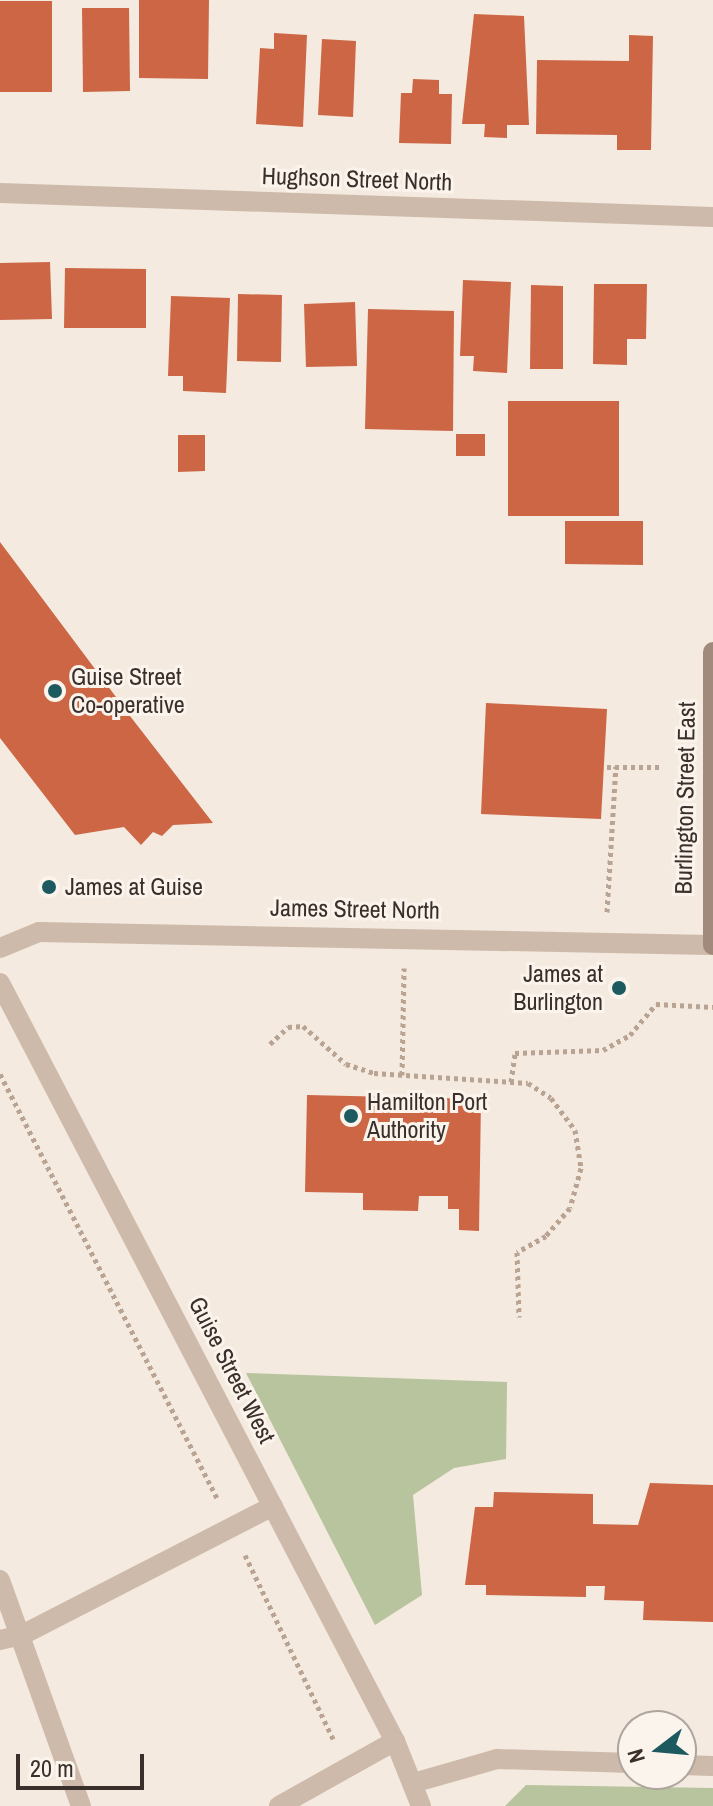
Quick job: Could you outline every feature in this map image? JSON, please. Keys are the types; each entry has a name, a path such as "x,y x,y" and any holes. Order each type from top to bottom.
{"main road":[{"name":"Burlington Street East","path":"712,945 713,652"}],"street":[{"name":"Hughson Street North","path":"0,193 713,217"},
{"name":"James Street North","path":"0,948 39,932 712,945"},
{"name":"Guise Street West","path":"0,983 395,1741 421,1806"},
{"path":"0,1640 22,1635 273,1506"},
{"path":"0,1580 81,1806"},
{"path":"279,1806 395,1741"},
{"path":"413,1783 497,1759 617,1763"}],"path":[{"path":"605,941 616,766"},
{"path":"607,767 659,767"},
{"path":"402,1075 403,1002"},
{"path":"511,1082 515,1053 603,1050 630,1035 656,1004 713,1007"},
{"path":"270,1044 288,1027 303,1026 346,1064 402,1075 511,1082 551,1098 575,1130 581,1168 570,1208 546,1236 517,1252 519,1317"},
{"path":"0,1074 232,1529 348,1768"}],"green space":[{"path":"246,1373 507,1382 506,1459 454,1468 413,1495 422,1595 375,1625"},
{"path":"526,1785 617,1786 617,1790 713,1788 713,1806 505,1806"}],"building":[{"path":"139,0 209,0 208,79 139,78"},
{"path":"0,1 52,1 52,92 0,92"},
{"path":"82,8 129,8 130,91 83,92"},
{"path":"474,14 524,16 529,125 507,125 507,138 484,137 485,124 462,124"},
{"path":"274,33 307,35 303,127 256,124 260,48 274,49"},
{"path":"629,35 653,36 651,150 617,150 617,135 536,134 537,60 629,61"},
{"path":"322,39 356,41 353,117 318,115"},
{"path":"413,79 439,80 439,94 452,94 451,144 399,143 401,93 412,93"},
{"path":"50,262 52,319 0,320 0,263"},
{"path":"65,268 146,269 146,328 64,328"},
{"path":"463,280 511,282 507,373 473,371 474,356 460,356"},
{"path":"594,284 647,284 646,339 627,339 627,365 593,364"},
{"path":"531,285 563,286 563,369 530,369"},
{"path":"238,294 282,295 281,362 237,361"},
{"path":"171,296 230,298 226,393 183,391 183,376 168,376"},
{"path":"355,302 357,366 306,367 304,304"},
{"path":"368,309 454,311 453,431 365,429"},
{"path":"508,401 619,401 619,516 508,516"},
{"path":"456,434 485,434 485,456 456,456"},
{"path":"178,435 205,435 205,471 178,472"},
{"path":"565,521 643,521 643,565 565,564"},
{"name":"Guise Street Co-operative","path":"0,542 119,701 121,716 130,716 213,823 173,825 162,836 153,832 141,845 124,827 75,835 0,738"},
{"path":"486,703 607,709 601,819 481,814"},
{"path":"307,1095 481,1099 479,1231 459,1230 459,1209 448,1209 448,1196 419,1196 418,1211 363,1210 363,1193 305,1192"},
{"path":"650,1483 713,1485 713,1622 643,1620 644,1601 604,1600 605,1586 586,1586 586,1597 486,1595 486,1585 465,1585 475,1507 493,1507 494,1492 593,1494 593,1524 638,1525"}],"place":[{"name":"Guise Street Co-operative","path":"55,691"},
{"name":"James at Guise","path":"49,887"},
{"name":"James at Burlington","path":"619,988"},
{"name":"Hamilton Port Authority","path":"351,1116"}]}
